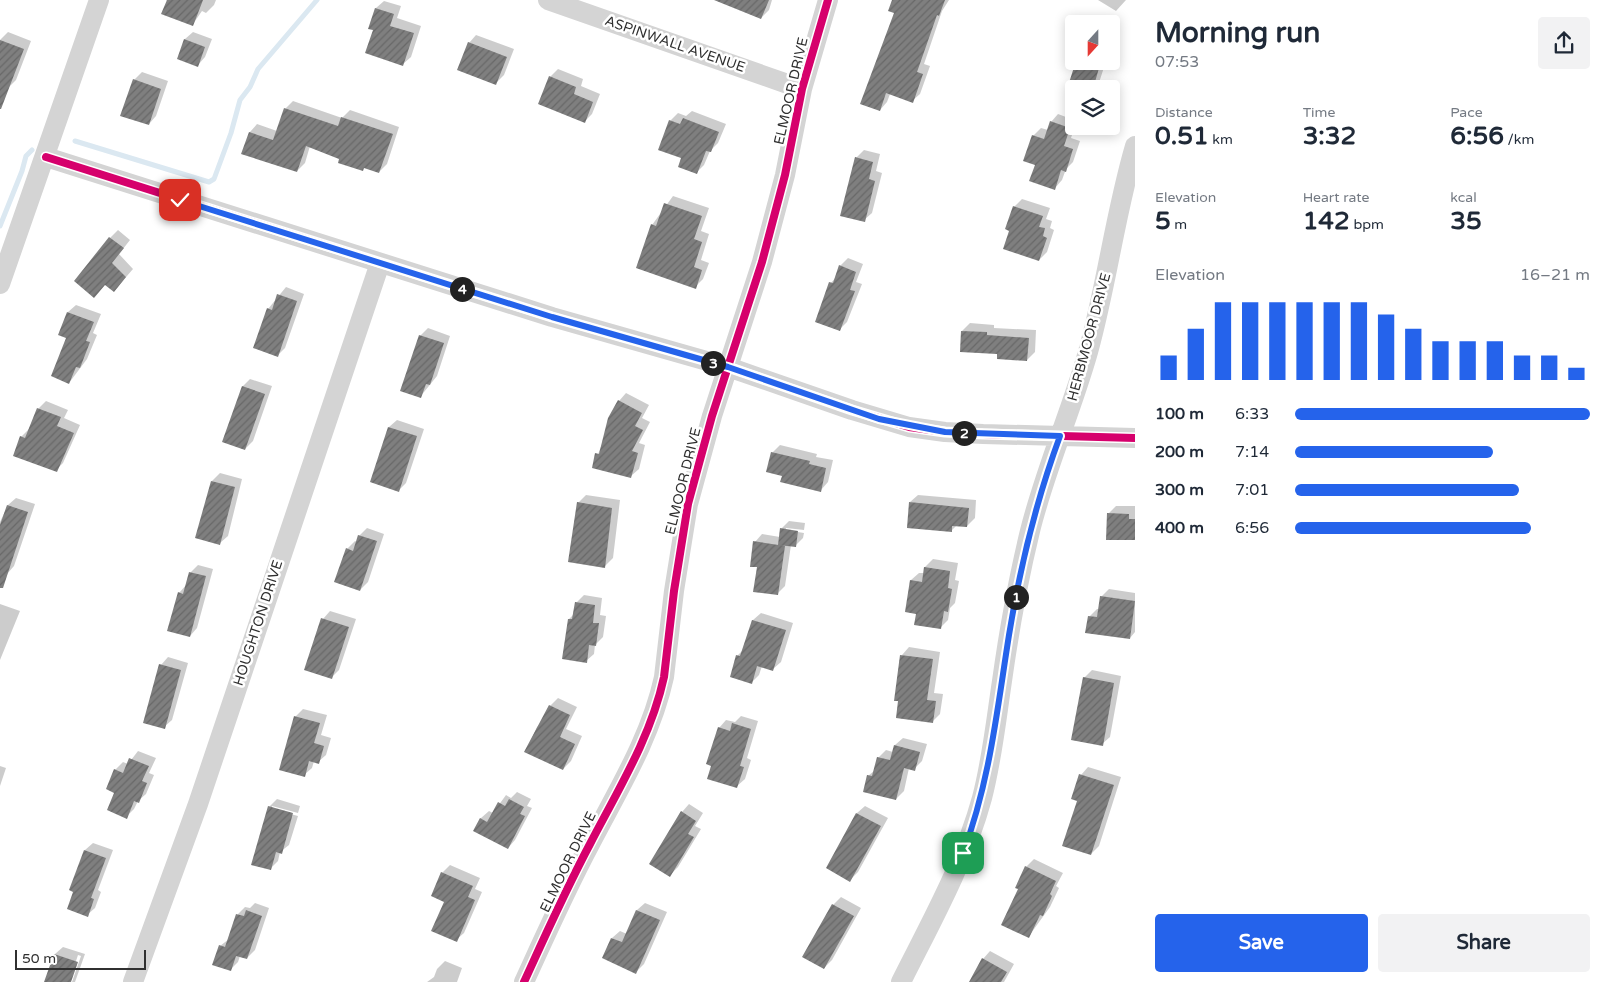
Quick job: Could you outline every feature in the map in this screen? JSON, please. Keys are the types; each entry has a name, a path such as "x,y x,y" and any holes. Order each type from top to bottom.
{"street":[{"path":"0,284 46,157 99,0"},
{"name":"ASPINWALL AVENUE","path":"548,0 802,89"},
{"name":"ELMOOR DRIVE","path":"524,982 653,718 664,677 676,574 688,504 728,367 771,232 802,89 828,0"},
{"name":"HERBMOOR DRIVE","path":"901,982 951,884 975,822 990,761 1019,580 1038,500 1090,344 1135,146"},
{"path":"46,157 552,317 728,367 852,410 909,427 945,432 1135,438"},
{"name":"HOUGHTON DRIVE","path":"133,982 198,804 380,263"}],"building":[{"path":"167,0 203,0 193,26 161,14"},
{"path":"714,0 769,0 761,19"},
{"path":"892,0 945,0 939,16 937,15 917,72 923,74 913,103 886,93 880,111 860,104 894,13 888,11"},
{"path":"375,8 394,14 390,26 414,33 403,66 365,53 373,30 368,29"},
{"path":"184,39 205,47 198,67 177,59"},
{"path":"0,40 24,49 1,109 0,109"},
{"path":"468,42 507,57 496,85 457,70"},
{"path":"1073,70 1098,70 1096,80 1070,80"},
{"path":"549,76 576,87 574,94 593,102 585,123 538,104"},
{"path":"133,79 161,89 149,125 120,116"},
{"path":"284,108 338,126 341,117 393,134 379,173 364,168 363,171 338,163 339,159 306,146 297,172 241,154 249,132 273,140"},
{"path":"683,118 719,132 711,152 706,151 697,174 678,167 681,158 658,150 669,120 680,124"},
{"path":"1050,121 1065,126 1065,135 1068,135 1064,146 1073,149 1066,172 1061,170 1055,190 1029,181 1035,165 1023,161 1032,135 1044,139"},
{"path":"855,157 873,162 869,179 875,181 865,222 840,216"},
{"path":"664,203 702,216 694,239 702,242 694,267 702,270 696,289 636,268 651,224 656,226"},
{"path":"1013,206 1043,216 1039,227 1045,228 1043,236 1047,238 1039,261 1003,249 1009,231 1005,229"},
{"path":"109,237 124,248 112,263 126,277 114,292 105,285 94,298 74,281"},
{"path":"839,265 856,272 850,290 855,291 840,331 815,322 829,282 833,283"},
{"path":"277,294 297,301 278,357 253,348 267,308 272,310"},
{"path":"67,312 94,322 86,341 90,342 80,368 76,367 69,384 51,376 66,338 58,335"},
{"path":"961,331 987,332 987,335 1029,338 1027,361 997,359 997,354 960,352"},
{"path":"419,335 444,343 430,385 426,384 421,398 400,391"},
{"path":"242,386 265,394 245,450 222,442"},
{"path":"618,400 642,413 635,426 643,430 632,451 638,453 631,478 592,468 595,453 599,454 608,418"},
{"path":"37,408 61,417 57,426 74,433 57,472 13,456 20,436 25,438"},
{"path":"388,427 417,436 399,492 370,482"},
{"path":"771,452 810,461 809,464 826,468 821,492 780,482 782,476 766,472"},
{"path":"211,481 235,487 220,545 195,538"},
{"path":"577,502 612,508 605,568 568,562"},
{"path":"909,502 969,508 967,527 952,526 952,532 907,528"},
{"path":"7,505 28,512 3,588 0,588 0,525"},
{"path":"1107,513 1129,514 1129,519 1135,519 1135,540 1106,540"},
{"path":"780,528 798,531 796,547 778,545"},
{"path":"358,535 377,541 360,591 334,582 346,548 353,551"},
{"path":"753,541 785,546 778,595 753,592 757,567 750,567"},
{"path":"924,567 950,571 948,588 952,589 948,612 944,611 941,629 914,625 916,614 905,612 910,580 922,582"},
{"path":"189,572 206,576 190,637 167,631 178,592 183,594"},
{"path":"1100,596 1135,601 1130,639 1085,633 1088,616 1097,617"},
{"path":"575,602 595,605 593,623 599,623 596,646 589,645 587,663 562,659 568,619 572,619"},
{"path":"321,618 349,627 332,679 304,670"},
{"path":"752,620 786,630 773,671 757,666 752,684 730,677 736,655 740,656"},
{"path":"900,655 933,659 927,700 936,701 933,723 896,718 898,701 894,701"},
{"path":"159,664 181,670 165,729 143,723"},
{"path":"1083,677 1114,683 1103,746 1071,740"},
{"path":"549,705 570,715 560,737 575,744 563,770 524,752"},
{"path":"294,716 320,723 314,743 324,746 319,764 309,761 305,777 279,770"},
{"path":"732,723 751,729 740,766 744,767 737,788 707,779 711,766 706,764 718,727 730,731"},
{"path":"894,745 920,752 915,771 904,768 896,800 863,792 867,775 872,776 877,757 890,760"},
{"path":"129,758 149,766 142,781 147,783 139,803 134,801 127,819 107,810 114,793 106,789 114,769 123,773"},
{"path":"1079,774 1114,785 1091,855 1062,846 1077,801 1071,799"},
{"path":"509,799 524,807 520,814 525,816 508,849 473,831 480,818 487,822 498,802 505,806"},
{"path":"268,806 293,813 282,854 276,852 271,870 251,865"},
{"path":"681,811 696,821 688,834 694,837 670,877 649,864"},
{"path":"856,813 881,826 850,882 826,868"},
{"path":"84,850 106,858 91,898 94,899 88,917 67,909 73,892 69,890"},
{"path":"1025,866 1056,881 1043,916 1040,915 1029,938 1001,925 1018,889 1015,888"},
{"path":"441,872 473,886 468,897 475,900 457,942 431,931 444,902 431,896"},
{"path":"832,904 854,916 824,969 802,957"},
{"path":"246,910 262,916 247,959 236,956 231,971 212,965 219,945 225,947 236,914 244,916"},
{"path":"636,910 660,920 636,974 602,958 611,938 622,942"},
{"path":"54,954 78,962 71,982 44,982"},
{"path":"982,958 1007,972 1001,982 969,982"}],"waterway":[{"path":"75,141 209,182 214,179 231,133 240,100 250,87 258,69 317,0"},
{"path":"0,226 26,156 32,150"}],"cycle path":[{"path":"524,982 573,878 633,763 658,699 664,677 674,591 688,504 712,416 762,262 785,175 802,89 828,0"},
{"path":"46,157 552,317 728,367 852,410 909,427 945,432 983,434 1135,438"}],"route":[{"path":"180,200 552,317 728,367 879,419 909,427 945,432 1060,436 1049,464 1030,530 1019,580 990,761 975,822 963,853"}]}
